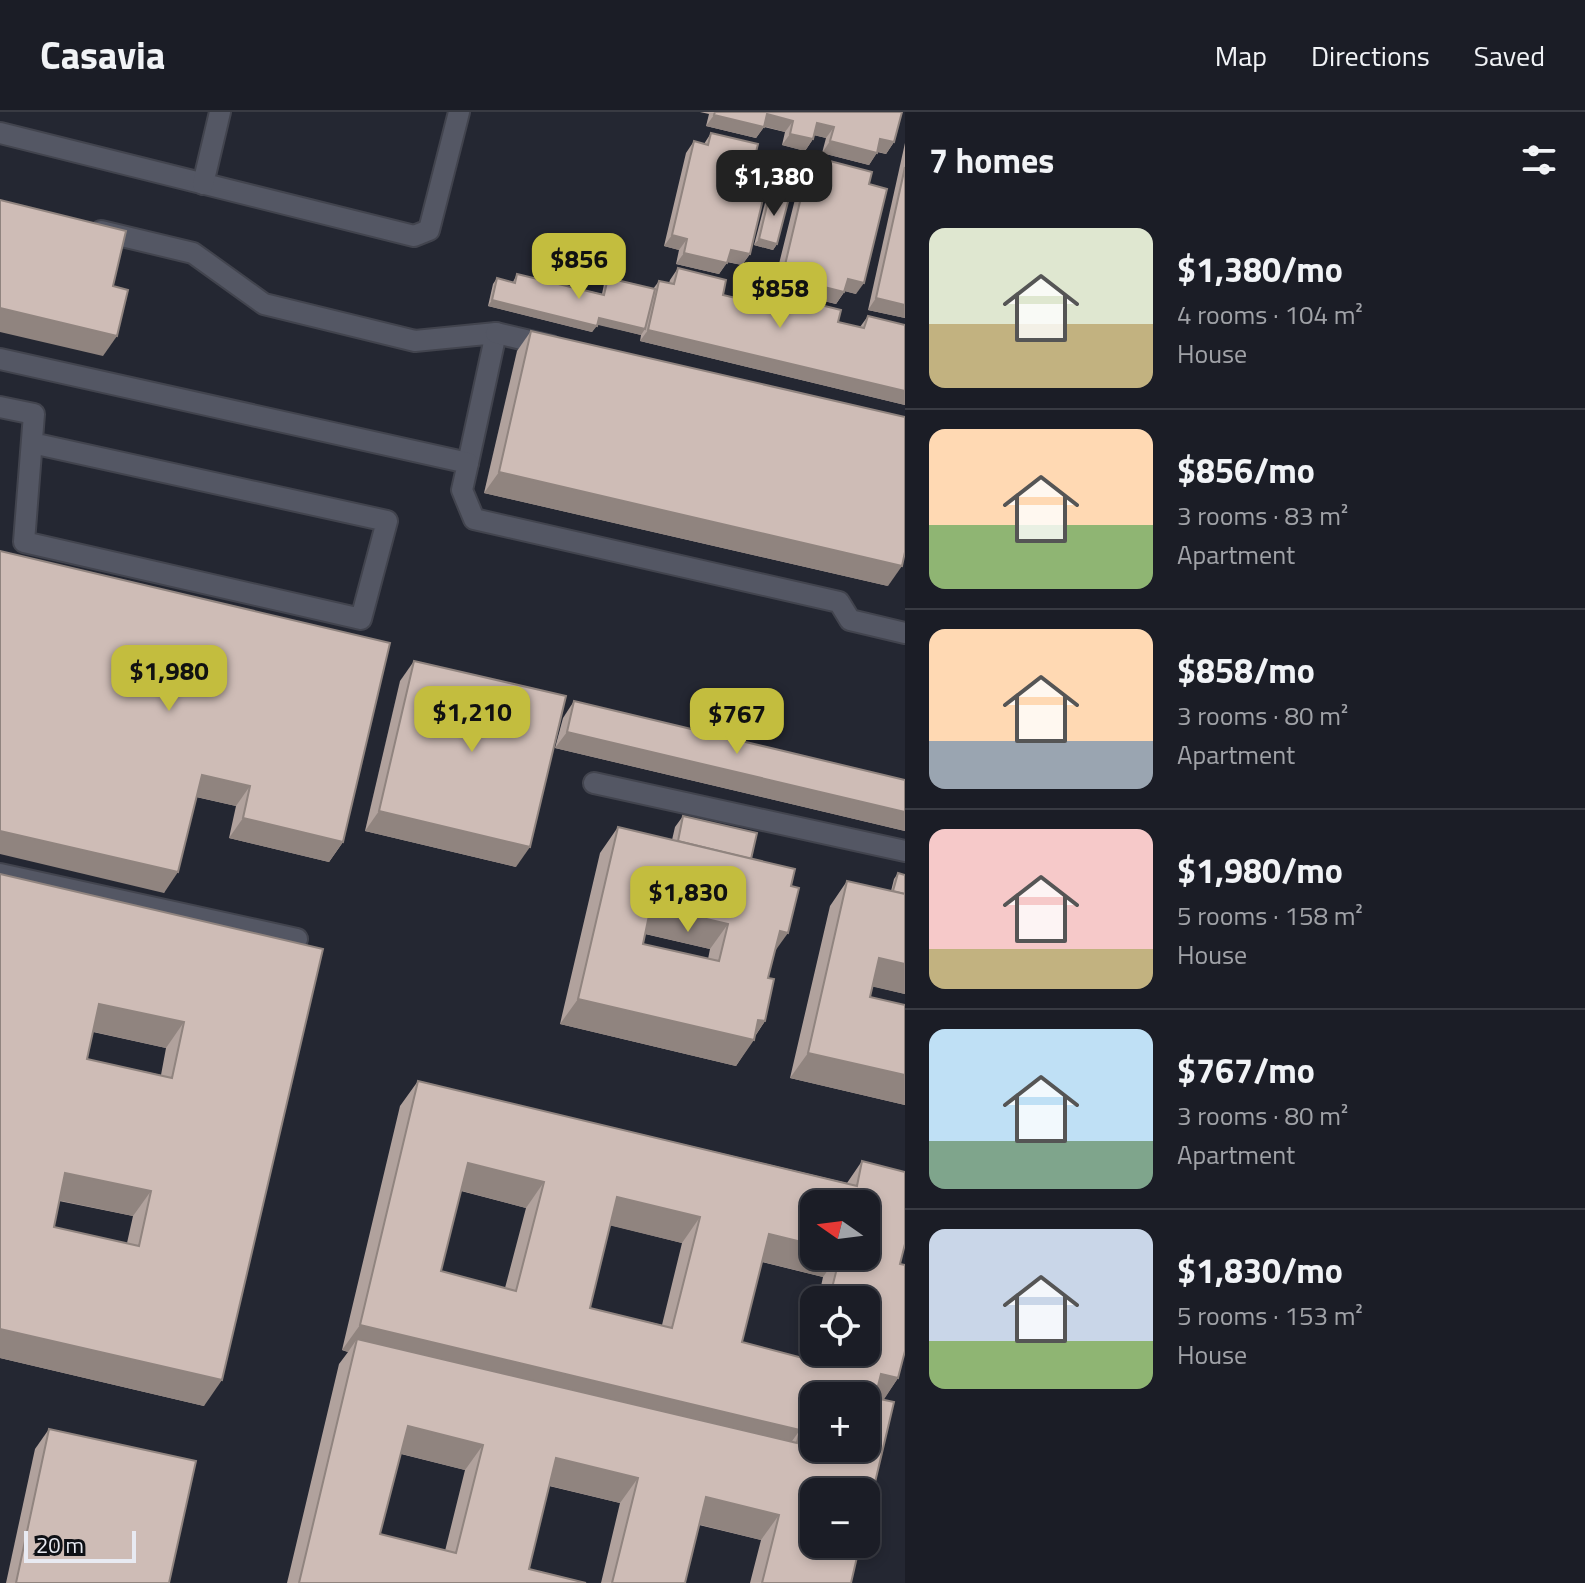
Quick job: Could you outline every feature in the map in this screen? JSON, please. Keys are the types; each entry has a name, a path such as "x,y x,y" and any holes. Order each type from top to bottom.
{"lane":[{"path":"203,184 220,112"},
{"path":"0,133 414,236 429,230 459,112"},
{"path":"74,225 193,253 264,304 415,341 496,333 572,352"},
{"path":"496,333 462,490 474,519 839,602 850,620 905,633"},
{"path":"0,359 468,463"},
{"path":"0,407 34,414 24,542 361,619 387,521 32,443"},
{"path":"594,783 905,851"},
{"path":"0,874 297,939"}],"building":[{"path":"715,112 902,112 894,142 880,139 877,153 830,141 834,127 817,123 813,139 790,134 793,121 767,114 764,127 714,115"},
{"path":"711,133 758,144 755,156 772,161 750,254 731,250 727,263 684,253 687,239 672,235 694,141 708,145"},
{"path":"826,160 872,172 869,184 887,189 864,283 848,279 844,292 796,280 799,268 785,265 807,172 823,176"},
{"path":"905,167 905,305 876,298"},
{"path":"770,193 789,198 777,244 759,239"},
{"path":"0,200 126,231 113,286 128,290 117,336 0,308"},
{"path":"678,268 726,280 723,295 753,302 756,290 777,296 774,308 789,312 792,298 841,310 838,322 864,328 868,316 905,325 905,391 648,330 659,281 674,284"},
{"path":"517,274 604,295 608,278 655,289 645,329 599,318 597,326 492,300 497,278 515,283"},
{"path":"531,331 905,417 905,552 902,566 499,472"},
{"path":"0,551 390,643 343,842 243,818 250,786 202,775 178,872 0,831"},
{"path":"414,661 566,696 530,847 379,811"},
{"path":"574,701 905,780 905,812 567,732"},
{"path":"683,816 757,833 751,859 678,841"},
{"path":"618,827 795,869 791,886 799,888 788,933 780,931 768,978 774,979 765,1021 758,1020 754,1040 578,999","holes":["651,906 728,924 719,961 643,944"]},
{"path":"898,873 905,875 905,894 893,891"},
{"path":"0,874 323,949 222,1380 0,1329","holes":["99,1004 184,1022 172,1078 87,1059","65,1173 151,1191 139,1246 54,1227"]},
{"path":"847,881 905,894 905,964 879,958 870,997 905,1005 905,1075 808,1053"},
{"path":"418,1081 857,1186 862,1161 905,1172 905,1244 900,1264 905,1265 905,1351 898,1378 881,1374 879,1382 800,1382 800,1430 360,1325","holes":["468,1163 544,1182 516,1291 441,1271","800,1190 880,1190 880,1270 836,1270 832,1286 880,1286 880,1366 800,1366 800,1357 742,1342 769,1234 800,1242","617,1197 700,1217 672,1328 590,1308"]},
{"path":"357,1339 797,1443 800,1430 800,1462 880,1462 876,1478 800,1478 800,1558 857,1558 851,1583 762,1583 779,1515 706,1497 685,1583 612,1583 638,1478 556,1458 529,1569 586,1583 299,1583","holes":["408,1426 483,1445 456,1553 380,1534"]},
{"path":"880,1399 894,1402 880,1461"},
{"path":"49,1429 196,1461 169,1583 16,1583"}]}
